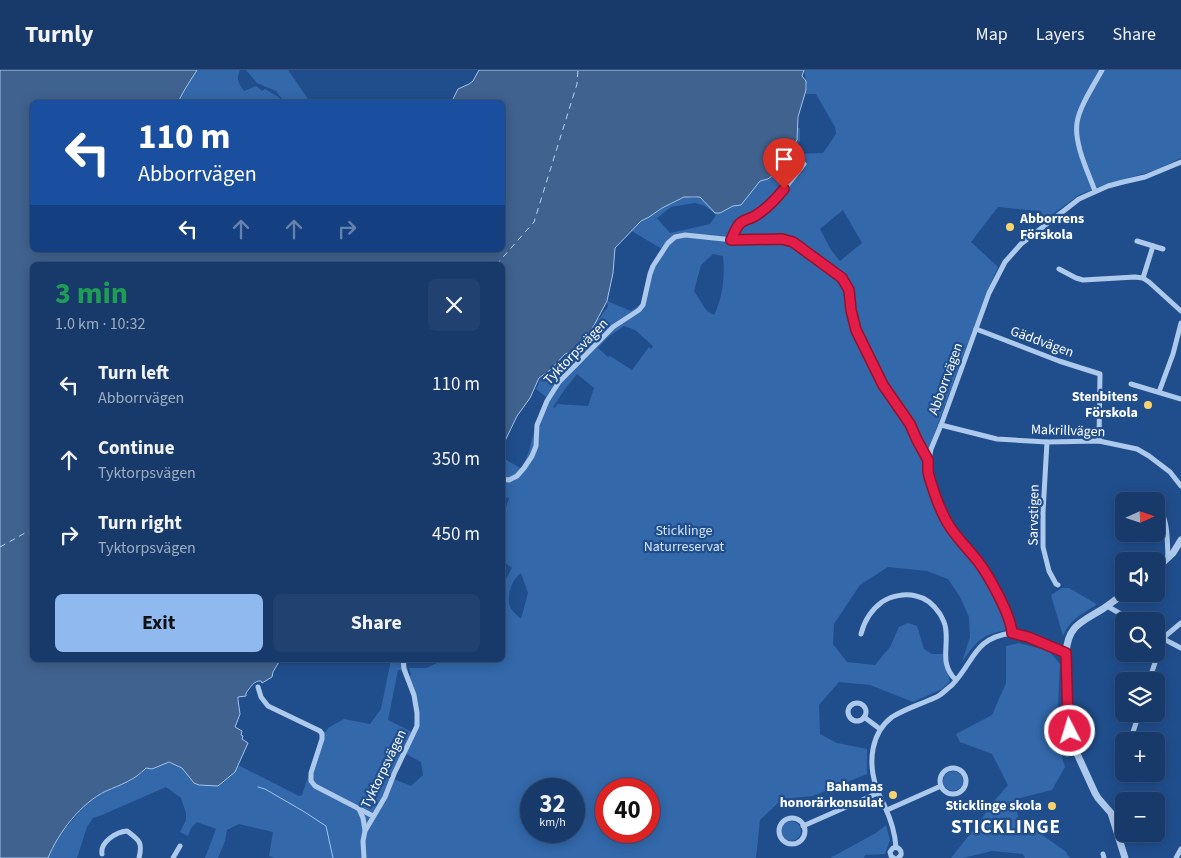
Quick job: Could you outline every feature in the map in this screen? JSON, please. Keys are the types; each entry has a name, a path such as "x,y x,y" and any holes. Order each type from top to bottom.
{"street":[{"path":"1095,191 1077,137 1077,123 1081,110 1102,70"},
{"name":"Abborrvägen","path":"1012,633 1007,613 982,566 957,537 940,508 928,471 931,449 989,293 1005,262 1021,244 1079,199 1095,191 1145,177 1181,162"},
{"path":"731,240 738,226 744,220 762,212 776,200 804,164"},
{"name":"Tyktorpsvägen","path":"505,479 509,480 517,476 532,456 537,441 537,425 547,401 559,382 613,327 639,310 643,305 653,266 674,237 685,235 731,240 782,239 793,242 842,278 849,290 856,330 883,385 910,424 928,460"},
{"path":"1137,241 1163,249"},
{"path":"1143,278 1152,246"},
{"path":"1059,269 1083,280 1143,278 1181,310"},
{"path":"1159,392 1173,354 1181,323"},
{"name":"Gäddvägen","path":"976,329 1100,374 1099,441"},
{"path":"1131,384 1181,399"},
{"name":"Makrillvägen","path":"941,425 997,439 1047,442 1099,441 1137,449 1170,472 1181,486"},
{"name":"Sarvstigen","path":"1047,442 1043,547 1049,571 1058,585"},
{"path":"1165,521 1168,558"},
{"path":"1165,561 1173,553 1181,540"},
{"path":"861,634 868,616 888,599 906,595 925,599 937,609 945,623 946,662 949,673 956,680"},
{"path":"1115,600 1078,623 1069,636 1066,653 1068,719 1074,747 1094,793 1111,813 1125,858"},
{"path":"1107,606 1117,612"},
{"path":"1165,636 1181,623"},
{"path":"896,847 893,827 878,793 873,774 872,757 876,736 880,729 898,714 940,696 956,680 984,643 996,636 1012,633 1028,637 1066,653"},
{"path":"1165,640 1181,648"},
{"name":"Tyktorpsvägen","path":"364,858 363,841 365,831 385,796 417,726 414,695 403,662"},
{"path":"258,687 261,697 268,706 320,731 322,734 312,772 311,781 315,786 373,816"},
{"path":"864,717 880,729"},
{"path":"949,768 958,769 964,775 965,783 959,792 951,793 944,790 941,786 942,774 949,768"},
{"path":"887,810 941,786"},
{"path":"804,826 878,793"},
{"path":"359,809 365,831"},
{"path":"793,818 804,826 804,837 797,843 787,844 781,838 779,831 785,820 793,818"},
{"path":"102,854 101,849 104,843 120,833 127,832 141,844 142,848 139,858"},
{"path":"173,858 180,846"},
{"path":"894,858 890,852 896,847"},
{"path":"896,847 901,852 898,858"},
{"path":"1176,858 1181,849"}],"green space":[{"path":"197,70 240,70 238,81 244,91 256,86 262,91 265,89 281,100 179,100"},
{"path":"246,70 288,70 309,100 283,100 276,91 257,83"},
{"name":"Sticklinge Naturreservat","path":"804,70 1181,70 1181,158 1160,168 1106,184 1079,195 1046,219 1040,211 998,207 971,242 998,267 986,294 925,459 925,469 930,491 939,513 951,533 985,576 1008,622 1008,630 986,636 976,644 962,662 970,637 969,617 960,597 948,579 927,571 888,567 860,585 834,624 833,644 847,662 875,665 890,647 899,627 908,623 917,626 924,649 932,654 944,654 945,667 950,681 942,689 913,702 870,685 839,682 819,705 820,734 837,743 867,749 867,774 813,796 782,799 760,820 756,858 275,858 269,856 273,832 239,824 227,830 218,858 205,858 216,829 197,822 191,828 188,836 180,832 186,820 186,813 181,798 166,787 93,818 87,827 77,858 48,858 56,841 86,804 104,792 141,774 146,768 166,763 240,766 299,796 302,795 323,731 326,732 328,728 344,719 370,724 381,709 391,662 407,662 409,676 411,675 409,668 426,668 437,662 505,662 505,583 512,568 505,563 505,511 509,498 505,497 505,459 522,469 546,397 536,389 542,377 550,373 551,368 560,361 573,356 596,325 597,319 606,310 608,306 607,301 631,311 642,303 648,276 662,249 630,230 642,221 643,217 683,196 697,198 701,196 716,205 798,128 800,128 800,141 796,145 796,154 823,153 836,134 835,127 816,94 806,94 807,87","holes":["695,203 705,206 716,215 710,224 670,233 657,218 671,207","843,210 862,243 840,261 831,250 820,229","713,254 723,256 724,270 723,286 714,315 707,311 694,291 701,265","624,326 635,330 653,346 651,349 649,347 632,370 610,356 608,357 598,348 608,337","577,374 594,388 588,406 557,404 555,408 553,407","521,573 528,593 521,619 511,609 509,603 509,593 515,579","398,670 402,670 412,697 416,718 412,732 388,720","406,754 421,762 423,775 411,786 394,779"]},
{"path":"1062,588 1069,588 1096,605 1073,621 1063,636 1051,595"},
{"path":"1019,643 1049,651 1060,664 1058,729 1065,767 1052,790 1016,799 1018,818 1065,851 1070,858 1025,858 1023,854 992,851 963,858 951,858 1008,785 992,754 960,742 956,734 992,715 1006,683 1006,646"},
{"path":"953,771 960,774 963,781 960,788 953,791 946,788 943,781 946,774"},
{"path":"787,821 795,821 801,827 801,835 795,841 787,841 781,835 781,827"},
{"path":"886,825 890,840 885,854 865,855 864,858 830,858 876,833"}],"shaded area":[{"path":"0,70 197,70 179,100 30,100 30,252 505,252 505,100 452,100 458,89 473,81 479,70 804,70 802,76 806,81 806,90 798,117 797,140 773,175 768,179 760,181 741,205 733,206 720,213 715,213 700,197 684,197 641,221 615,248 613,273 607,301 592,329 576,348 565,354 549,371 539,378 530,398 517,416 505,441 505,262 30,262 30,662 279,662 272,677 262,683 261,681 256,682 246,693 246,696 238,697 240,714 235,727 242,731 242,739 248,743 235,772 218,786 194,783 182,768 169,762 152,769 146,768 132,779 97,796 79,811 64,829 48,858 0,858"}],"waterway":[{"path":"258,787 265,789 326,826 333,858"}],"ferry route":[{"path":"499,262 534,222 577,84 578,70"},
{"path":"0,547 30,530"}],"place":[{"name":"Abborrens Förskola","path":"1010,227"},
{"name":"Stenbitens Förskola","path":"1148,405"},
{"name":"Bahamas honorärkonsulat","path":"893,795"},
{"name":"Sticklinge skola","path":"1052,806"}],"district":[{"name":"STICKLINGE","path":"1006,827"}],"route":[{"path":"784,189 769,206 752,218 744,220 738,226 731,240 782,239 793,242 842,278 847,284 856,330 883,385 910,424 928,460 929,476 940,508 957,537 982,566 1003,605 1010,621 1012,633 1020,634 1066,653 1070,731"}]}
